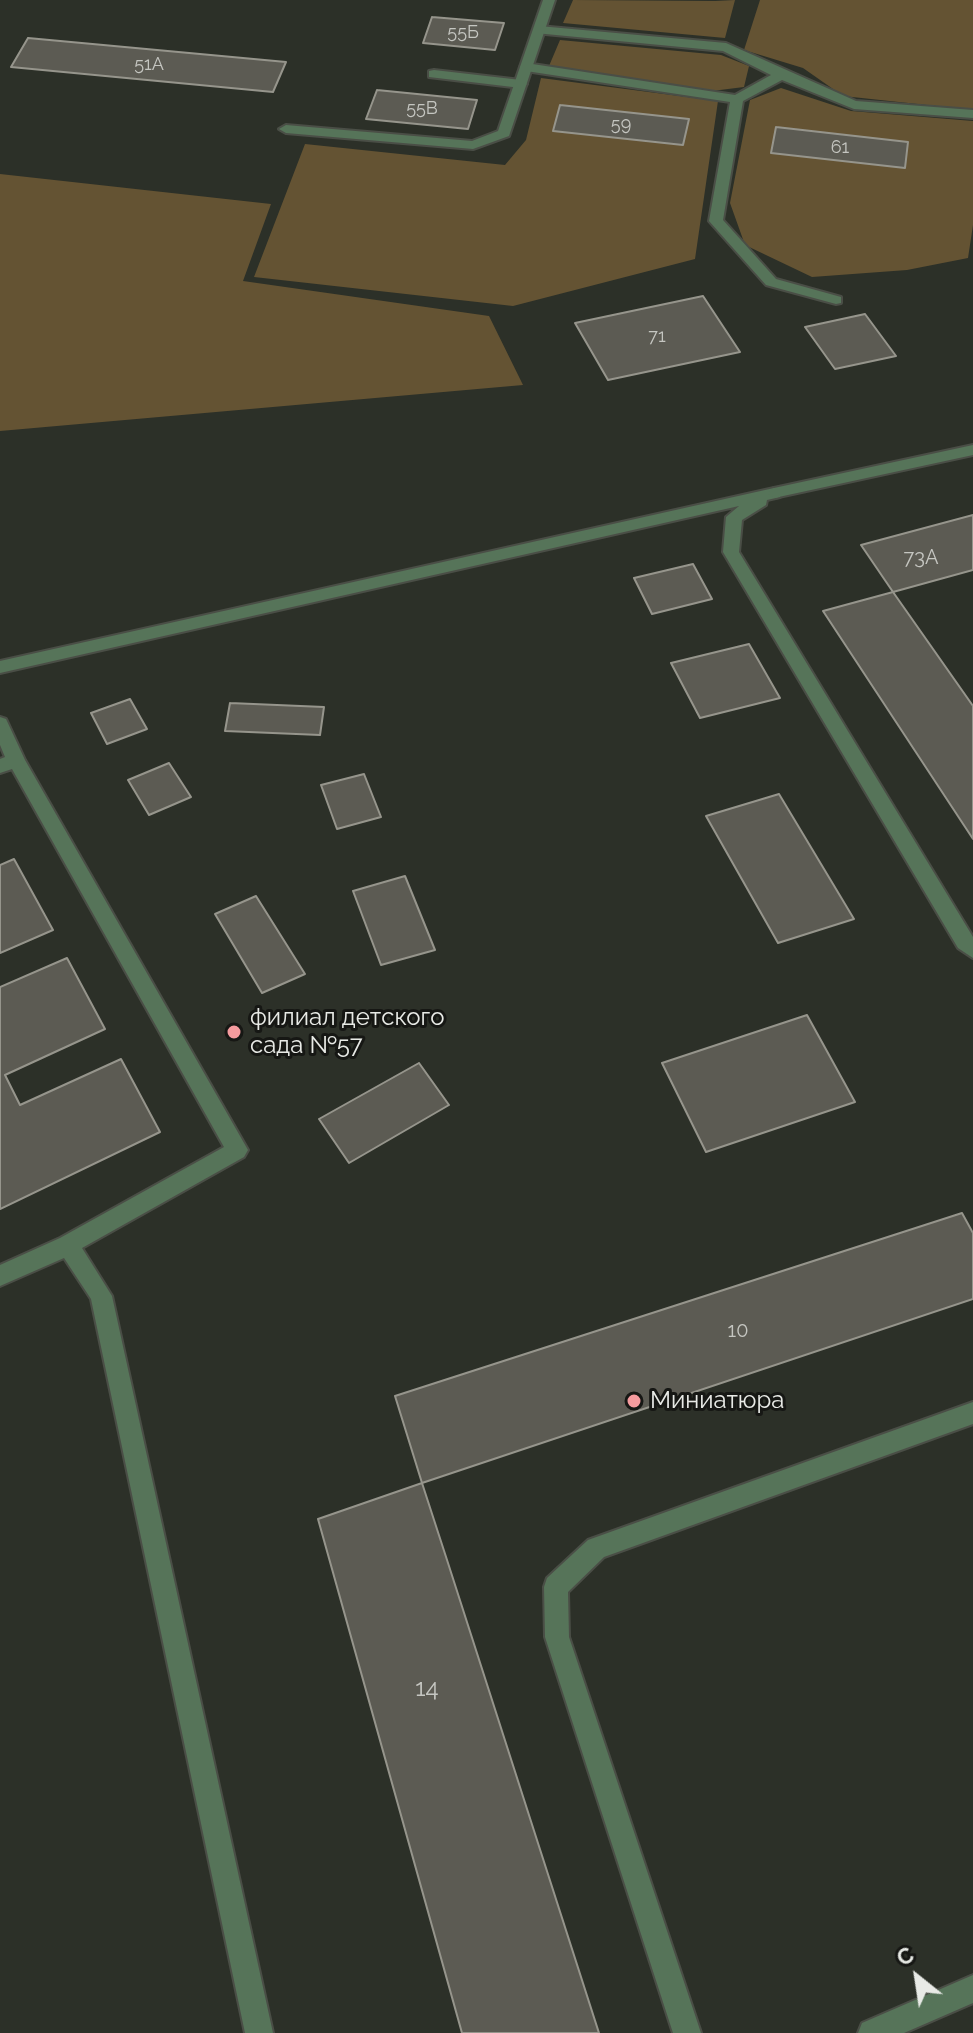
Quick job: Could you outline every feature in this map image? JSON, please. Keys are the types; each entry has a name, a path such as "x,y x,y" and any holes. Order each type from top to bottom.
{"street":[{"path":"286,129 473,145 504,133 549,0"},
{"path":"539,30 726,47 781,75 854,105 973,114"},
{"path":"526,67 737,99 781,75"},
{"path":"434,74 521,84"},
{"path":"737,99 716,221 771,282 836,300"},
{"path":"0,667 973,450"},
{"path":"774,493 734,517 731,552 957,929 973,950"},
{"path":"0,724 8,764 237,1150 68,1245 0,1276"},
{"path":"68,1245 101,1296 259,2033"},
{"path":"687,2033 557,1637 556,1587 596,1548 973,1413"},
{"path":"872,2033 973,1989"}],"shaded area":[{"path":"573,0 735,0 725,38 563,23"},
{"path":"760,0 973,0 973,110 843,96 803,68 744,50"},
{"path":"560,40 721,55 749,66 744,87 712,91 549,66"},
{"path":"541,78 718,101 695,259 513,306 254,277 305,144 505,165 526,140"},
{"path":"781,88 851,111 973,121 973,225 968,258 907,270 812,277 745,245 730,203 750,100"},
{"path":"0,174 271,204 243,281 489,316 523,385 0,431"}],"building":[{"path":"432,17 504,23 495,50 423,43"},
{"path":"28,38 286,62 273,92 11,67"},
{"path":"377,90 477,100 468,129 366,119"},
{"path":"560,105 689,119 683,145 553,131"},
{"path":"776,127 908,142 905,168 771,153"},
{"path":"703,296 740,352 608,380 575,323"},
{"path":"865,314 896,356 835,369 805,327"},
{"path":"973,515 973,570 893,592 861,545"},
{"path":"693,564 712,599 652,614 634,578"},
{"path":"893,592 973,706 973,839 823,611"},
{"path":"749,644 780,698 700,718 671,663"},
{"path":"130,699 147,729 107,744 91,713"},
{"path":"230,703 324,707 320,735 225,731"},
{"path":"169,763 191,797 149,815 128,780"},
{"path":"364,774 381,817 337,829 321,785"},
{"path":"779,794 854,919 778,943 706,816"},
{"path":"14,859 53,930 0,953 0,865"},
{"path":"405,876 435,950 381,965 353,891"},
{"path":"256,896 305,974 262,993 215,914"},
{"path":"67,958 105,1029 5,1075 20,1105 121,1059 160,1132 0,1209 0,987"},
{"path":"807,1015 855,1102 706,1152 662,1063"},
{"path":"419,1063 449,1105 349,1163 319,1119"},
{"path":"962,1213 973,1233 973,1299 422,1483 395,1396"},
{"path":"422,1483 599,2033 462,2033 318,1519"}],"place":[{"name":"филиал детского сада №57","path":"234,1032"},
{"name":"Миниатюра","path":"634,1401"}]}
